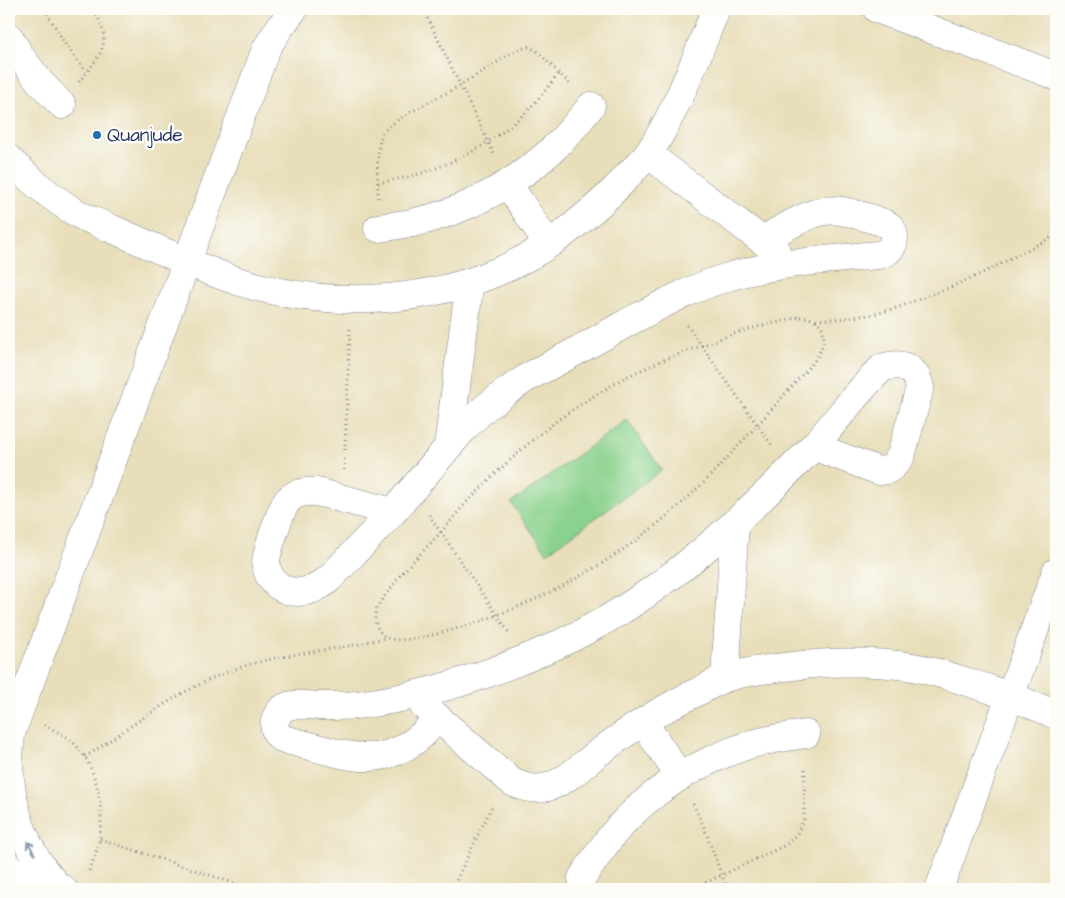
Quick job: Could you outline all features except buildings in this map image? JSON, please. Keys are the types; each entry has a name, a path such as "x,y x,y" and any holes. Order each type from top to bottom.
{"street":[{"path":"266,50 267,9"},
{"path":"12,735 266,50 294,9"},
{"path":"9,159 25,176 82,216 232,280 280,292 328,298 376,299 424,293 470,282 498,272 524,259 574,226 620,185 648,154 668,120 680,97 716,9"},
{"path":"877,9 1056,76"},
{"path":"9,37 40,82 62,105"},
{"path":"378,228 412,223 446,213 478,200 508,184 553,148 573,128 590,106"},
{"path":"648,154 794,264"},
{"path":"508,184 548,244"},
{"path":"393,512 317,492 307,491 298,493 289,499 284,507 268,551 266,563 268,575 274,584 283,590 309,591 320,586 330,578 393,512 448,446 485,408 528,377 669,300 726,277 753,270 886,253 892,247 894,240 893,232 889,226 882,222 841,210 813,214 762,240"},
{"path":"448,446 470,282"},
{"path":"437,717 424,733 408,745 390,753 370,758 351,756 287,740 280,737 275,728 277,715 288,706 354,705 384,702 412,696 488,673 561,643 608,618 653,589 735,523 813,446"},
{"path":"725,678 735,523"},
{"path":"939,889 1056,572"},
{"path":"412,696 512,782 532,789 542,788 563,781 601,750 683,698 725,678 762,670 799,665 837,663 913,667 956,678 1011,696 1056,715"},
{"path":"643,722 680,777"},
{"path":"582,878 597,855 620,827 652,796 680,777 724,754 750,745 806,734"},
{"path":"9,766 10,789 17,816 27,842 41,866 69,886"},
{"path":"9,869 69,886"}],"path":[{"path":"45,9 65,44 86,72"},
{"path":"62,105 100,55 104,33 95,9"},
{"path":"424,9 508,184"},
{"path":"378,228 379,150 384,132 398,120 520,48 528,47 536,50 590,106"},
{"path":"378,183 436,169 463,157 488,142 527,111 559,73"},
{"path":"816,320 875,314 896,308 985,272 1056,235"},
{"path":"342,498 352,298"},
{"path":"669,300 789,470"},
{"path":"800,317 809,317 816,320 821,326 824,335 820,353 815,360 758,425 696,490 643,535 586,574 525,604 472,624 424,636 394,640 387,638 381,633 377,628 374,614 402,573 467,502 528,444 559,419 626,377 662,360 702,346 730,335 800,317"},
{"path":"412,490 526,658"},
{"path":"85,757 174,698 222,674 274,658 387,638"},
{"path":"12,735 37,722 72,742 85,757 94,777 99,797 100,839 69,886"},
{"path":"692,889 786,845 797,834 804,819 806,734"},
{"path":"680,777 703,825 728,889"},
{"path":"452,889 507,778"},
{"path":"100,839 252,889"}],"green space":[{"path":"627,420 662,470 547,553 511,503"}],"place":[{"name":"Quanjude","path":"97,135"}]}
